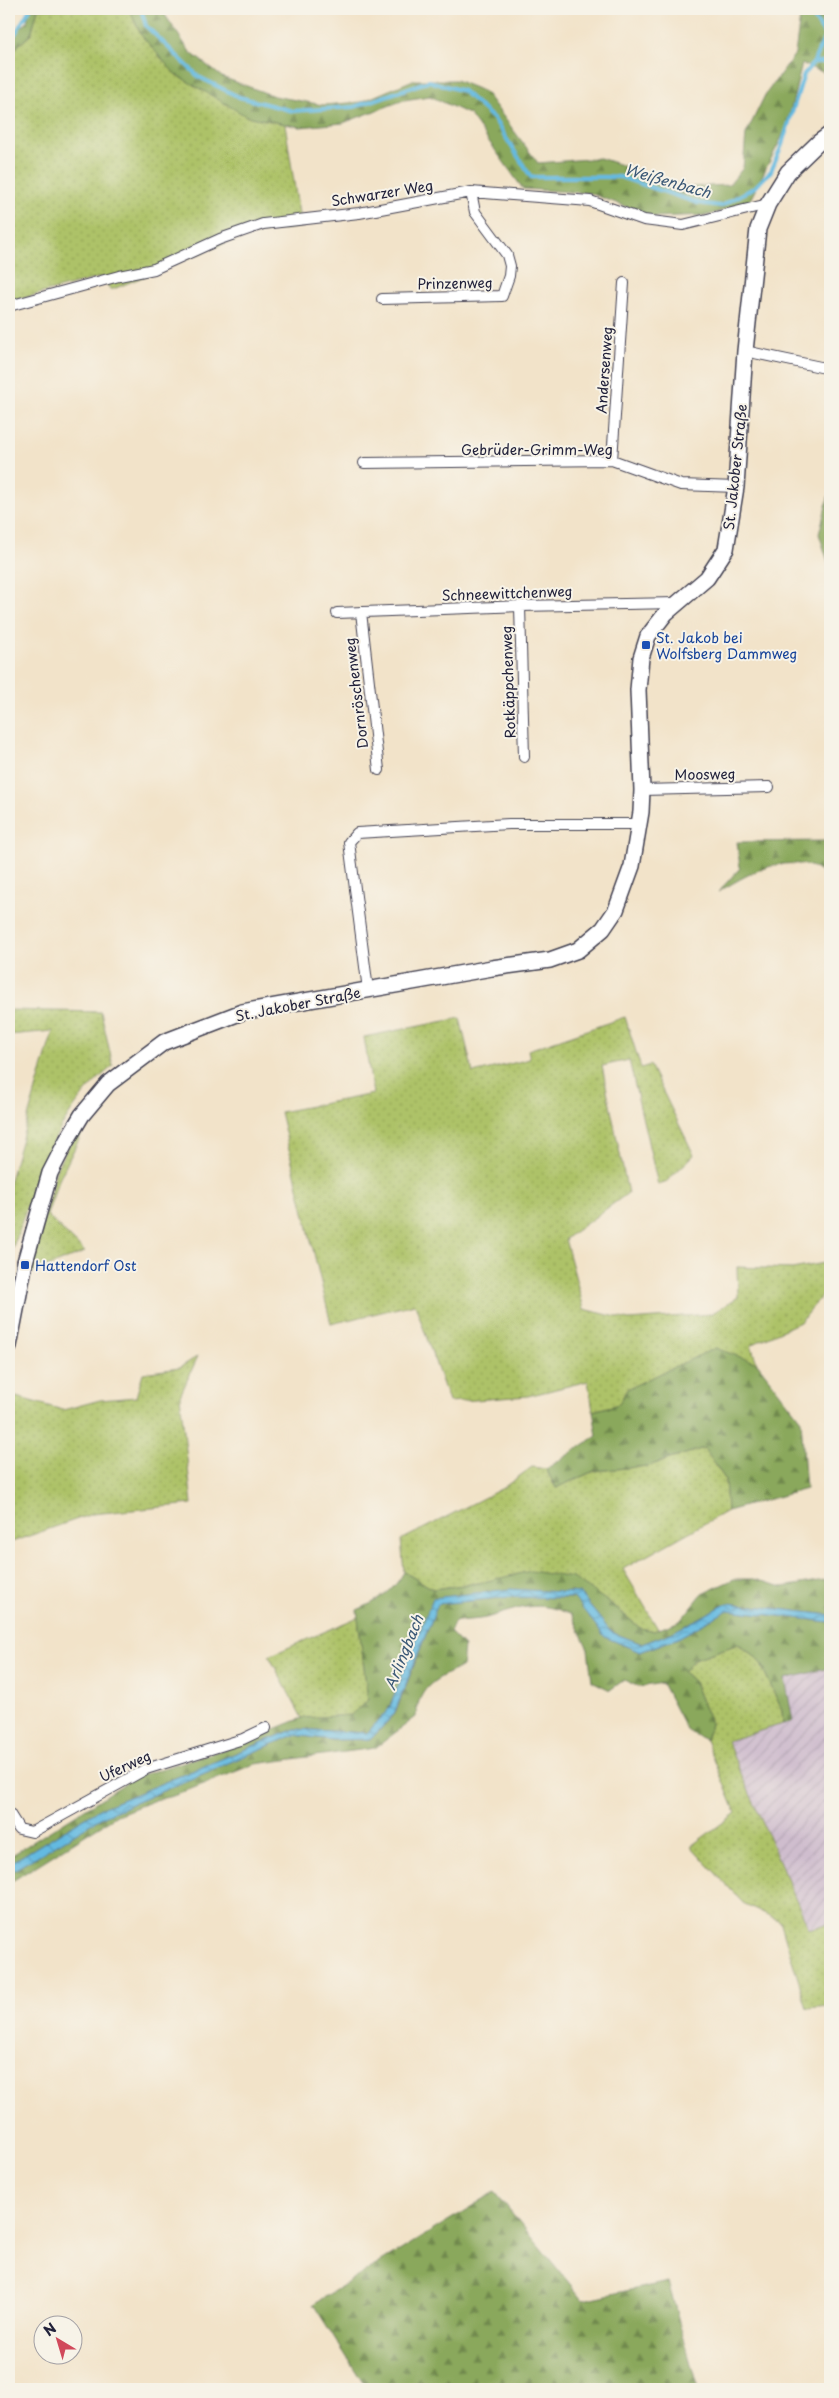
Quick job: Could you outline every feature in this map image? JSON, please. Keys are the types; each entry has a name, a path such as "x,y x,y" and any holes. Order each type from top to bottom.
{"main road":[{"name":"St. Jakober Straße","path":"9,1346 27,1254 54,1165 82,1115 116,1078 164,1042 242,1012 550,960 578,950 603,929 616,910 632,866 639,824 642,790 638,690 641,658 648,636 666,613 706,578 726,549 736,487 745,351 758,229 768,204 788,172 830,134"}],"street":[{"name":"Schwarzer Weg","path":"9,306 119,276 154,269 220,239 263,224 359,212 471,192 590,201 644,220 683,225 768,204"},
{"name":"Prinzenweg","path":"382,299 502,296 509,276 510,266 507,255 475,212 471,192"},
{"name":"Andersenweg","path":"612,460 624,283"},
{"path":"745,351 830,369"},
{"name":"Gebrüder-Grimm-Weg","path":"364,463 612,460 681,485 736,487"},
{"name":"Schneewittchenweg","path":"338,613 520,606 677,603"},
{"name":"Rotkäppchenweg","path":"520,606 524,757"},
{"name":"Dornröschenweg","path":"361,612 379,770"},
{"name":"Moosweg","path":"642,790 769,787"},
{"name":"St. Jakober Straße","path":"368,990 349,842 357,833 508,824 639,824"},
{"name":"Uferweg","path":"9,1813 19,1829 32,1832 146,1769 243,1739 266,1728"}],"shaded area":[{"path":"830,1668 830,1923 810,1930 727,1740 793,1721 785,1679"}],"green space":[{"path":"29,9 38,9 31,34 9,54 9,34 27,23"},
{"path":"38,9 129,9 141,35 246,116 285,124 301,227 243,236 111,290 101,277 9,302 9,54 31,34"},
{"path":"129,9 161,9 190,52 222,77 274,96 323,105 361,102 413,80 456,80 485,92 538,163 600,158 688,187 729,185 743,168 746,134 765,95 795,54 801,9 828,9 830,20 830,75 802,64 786,129 749,202 709,215 653,217 590,193 523,189 470,115 430,96 404,100 343,123 300,127 246,116 175,74 141,35"},
{"path":"830,490 830,568 819,534"},
{"path":"827,841 830,849 830,876 810,866 785,864 761,869 718,892 740,868 737,842"},
{"path":"9,1010 101,1012 113,1066 93,1085 61,1127 39,1174 12,1250 9,1245 9,1183 53,1031 9,1035"},
{"path":"625,1017 641,1068 650,1065 694,1155 665,1183 658,1185 629,1060 602,1066 628,1193 565,1239 584,1309 629,1320 711,1314 738,1297 737,1267 792,1269 830,1262 830,1286 800,1322 751,1345 757,1363 715,1349 619,1404 593,1411 588,1381 528,1396 449,1402 415,1304 331,1324 280,1112 373,1094 364,1037 460,1018 473,1073 530,1059 528,1050"},
{"path":"117,1084 118,1086 83,1131 57,1184 47,1215 85,1252 29,1274 57,1167 76,1132"},
{"path":"715,1348 757,1363 801,1420 806,1489 727,1511 725,1479 704,1448 648,1466 594,1471 556,1488 546,1469 597,1436 593,1411 619,1404 627,1389"},
{"path":"198,1356 180,1396 192,1504 92,1514 9,1543 9,1395 63,1410 100,1400 136,1397 143,1373 179,1368"},
{"path":"704,1448 725,1479 727,1511 623,1569 658,1629 654,1631 640,1628 610,1603 479,1583 433,1589 404,1572 401,1540 503,1488 532,1467 546,1469 556,1488 594,1471 648,1466"},
{"path":"531,1571 573,1578 610,1603 640,1628 654,1631 680,1621 702,1594 734,1579 754,1579 783,1587 830,1579 830,1615 728,1603 671,1633 642,1644 611,1632 579,1593 434,1598 389,1709 367,1733 295,1729 99,1809 9,1864 9,1857 135,1777 228,1748 302,1718 351,1715 368,1700 357,1610 384,1595 395,1585 404,1572 433,1589 479,1583"},
{"path":"510,1597 575,1598 605,1637 640,1652 678,1638 728,1610 830,1622 830,1668 785,1679 793,1721 783,1724 782,1710 759,1660 739,1644 694,1659 683,1672 694,1682 711,1724 706,1740 687,1731 662,1683 639,1687 624,1680 610,1690 592,1681 588,1649 572,1615 549,1607 539,1606 519,1608 475,1620 455,1621 450,1632 464,1646 462,1667 437,1679 430,1685 421,1698 416,1717 375,1748 255,1764 173,1796 155,1800 117,1815 9,1883 9,1873 104,1816 294,1735 333,1740 371,1739 395,1714 438,1604"},
{"path":"358,1617 368,1700 351,1716 302,1718 269,1656"},
{"path":"738,1644 759,1660 782,1710 783,1724 727,1741 809,1929 830,1923 830,2006 807,2008 780,1921 743,1903 691,1846 736,1813 706,1740 711,1724 694,1682 683,1672 694,1659"},
{"path":"495,2192 583,2300 668,2282 698,2389 367,2389 313,2304"}],"water":[{"name":"Arlingbach","path":"510,1589 579,1593 611,1632 642,1644 671,1633 728,1603 830,1615 830,1622 728,1610 678,1638 640,1652 605,1637 574,1598 510,1597 438,1604 394,1714 371,1739 333,1740 294,1735 104,1816 9,1873 9,1864 99,1809 295,1729 367,1733 389,1709 433,1598"}],"waterway":[{"name":"Weißenbach","path":"9,38 15,34 30,9"},
{"name":"Weißenbach","path":"141,9 146,26 199,77 239,97 293,111 354,107 429,81 463,91 494,119 531,177 620,177 698,203 721,206 755,187 771,171 782,145 804,74 814,62 830,62"},
{"path":"808,9 825,35 814,62"}],"place":[{"name":"St. Jakob bei Wolfsberg Dammweg","path":"646,645"},
{"name":"Hattendorf Ost","path":"25,1265"}]}
